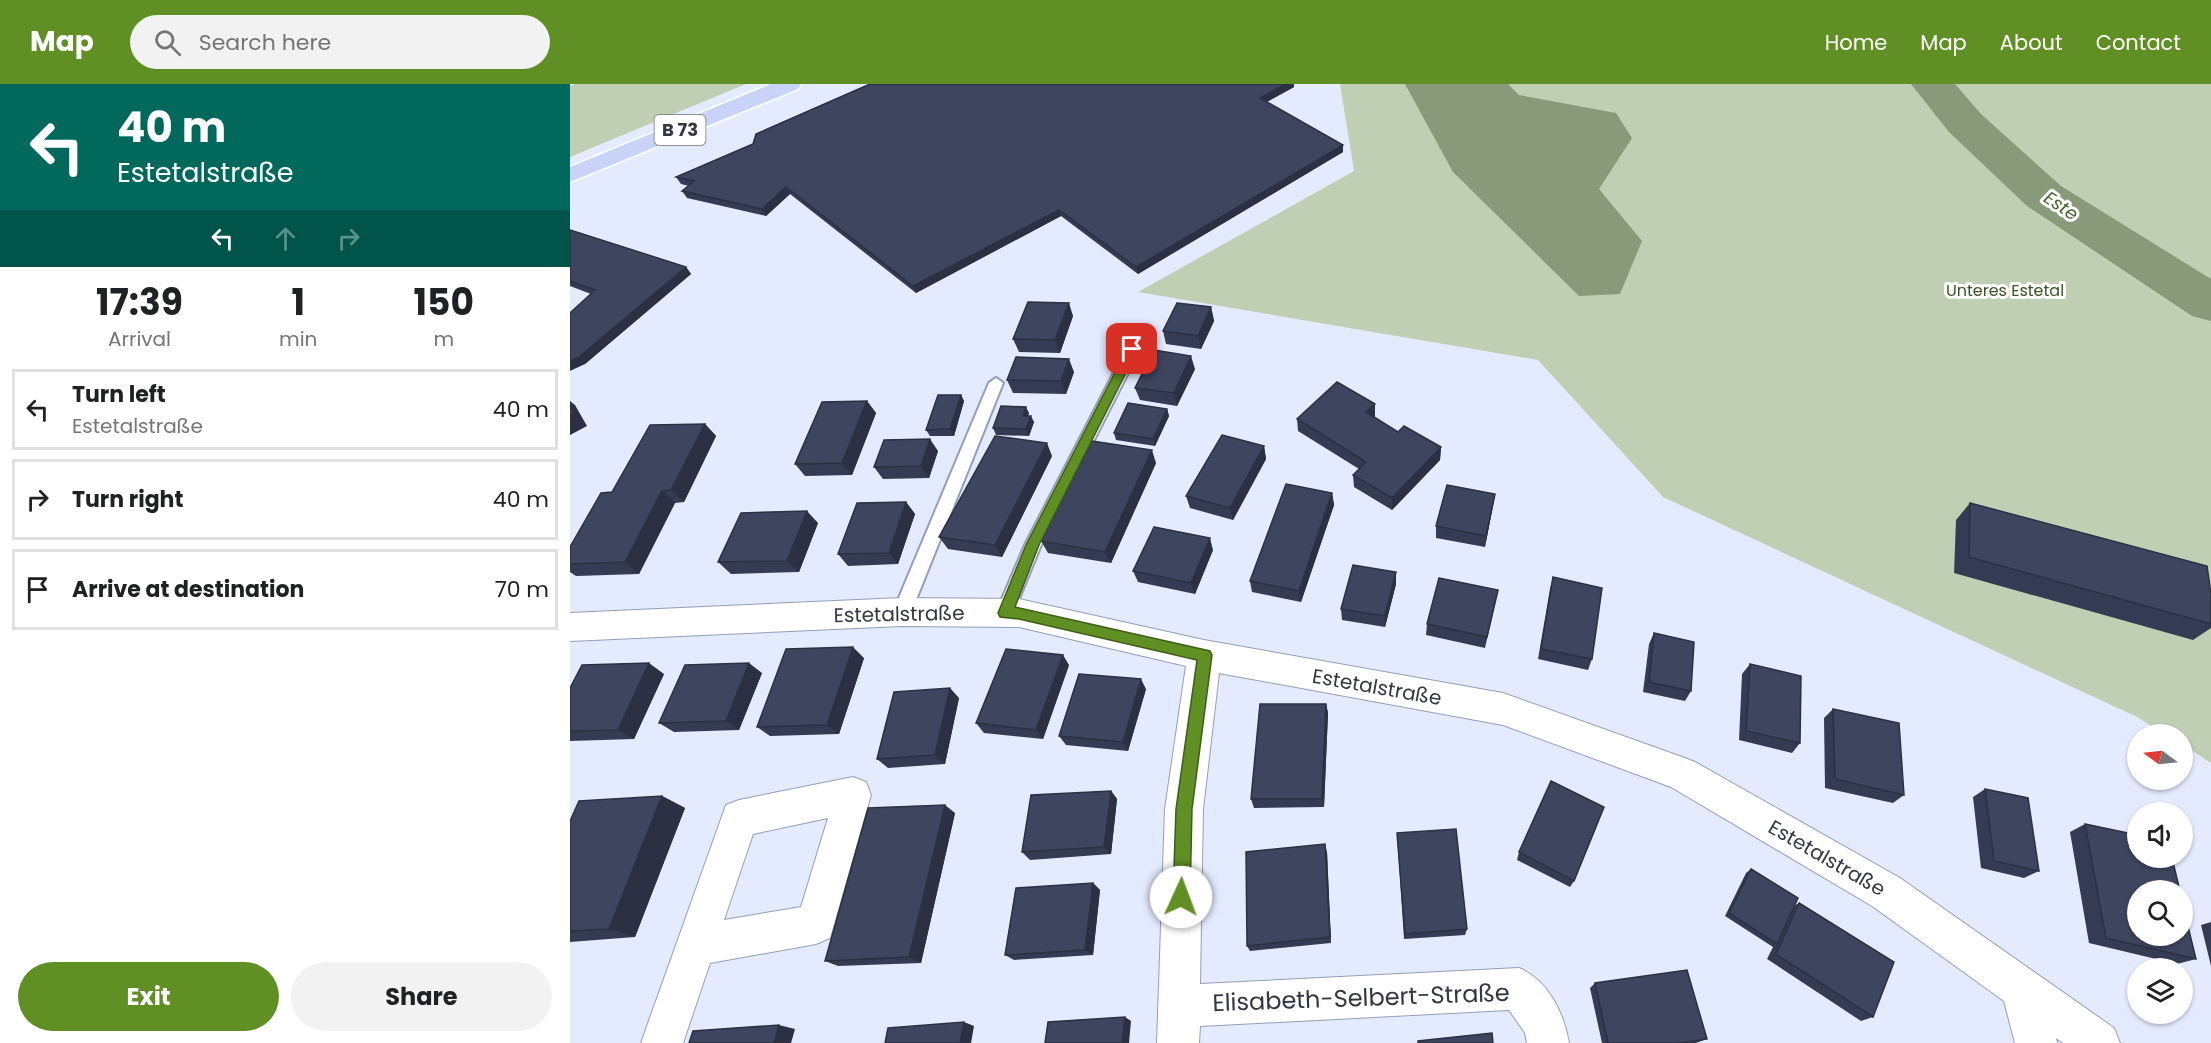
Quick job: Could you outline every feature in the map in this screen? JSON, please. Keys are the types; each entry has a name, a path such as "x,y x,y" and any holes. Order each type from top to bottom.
{"main road":[{"name":"B 73","path":"570,176 790,84"}],"street":[{"name":"Estetalstraße","path":"570,627 902,612 1019,613 1204,655 1503,709 1682,774 1886,892 2099,1043"},
{"path":"1178,1025 1184,809 1204,655"},
{"path":"662,1043 695,945 739,818 853,795 816,924 695,945"},
{"name":"Elisabeth-Selbert-Straße","path":"1178,1025 1519,989 1545,1025 1548,1043"},
{"path":"2022,989 2036,1043"}],"lane":[{"path":"1005,613 1033,545 1132,349"},
{"path":"902,612 996,383"}],"green space":[{"path":"575,84 746,84 570,157 570,86"},
{"name":"Unteres Estetal","path":"1340,84 2211,84 2211,763 2193,751 2193,724 2148,724 1663,497 1538,360 1138,292 1354,171"}],"shaded area":[{"path":"1405,84 1508,84 1519,95 1616,113 1632,138 1599,189 1642,241 1620,294 1579,296 1453,172"}],"building":[{"path":"870,84 1286,84 1260,98 1343,145 1136,267 1059,210 913,286 786,187 762,209 682,191 694,181 676,177 753,144 756,134"},
{"path":"570,230 686,267 579,357 570,361 570,313 595,290 570,281"},
{"path":"1028,302 1069,303 1055,340 1013,339"},
{"path":"1177,303 1211,307 1198,336 1163,331"},
{"path":"1154,350 1191,356 1174,393 1135,388"},
{"path":"1016,357 1069,359 1061,381 1007,380"},
{"path":"1337,382 1375,404 1366,412 1398,432 1404,426 1441,447 1392,498 1353,475 1366,462 1297,419"},
{"path":"938,395 961,395 950,429 926,430"},
{"path":"867,401 842,463 795,464 822,402"},
{"path":"1128,403 1167,409 1153,439 1114,433"},
{"path":"1001,406 1026,407 1023,416 1031,416 1026,429 993,428"},
{"path":"705,424 671,490 662,491 625,562 570,564 570,547 601,493 612,492 650,425"},
{"path":"1222,435 1264,446 1230,508 1186,496"},
{"path":"995,436 1047,443 995,545 939,537"},
{"path":"930,439 921,466 874,467 884,440"},
{"path":"1092,441 1152,450 1105,552 1041,541"},
{"path":"1286,484 1332,493 1299,591 1250,581"},
{"path":"1447,485 1495,494 1486,536 1436,526"},
{"path":"906,502 889,553 838,554 857,503"},
{"path":"1970,503 2207,566 2211,594 2211,624 1969,557"},
{"path":"807,511 787,561 718,562 741,513"},
{"path":"1154,527 1210,538 1191,583 1133,571"},
{"path":"1353,565 1396,572 1385,616 1341,609"},
{"path":"1553,577 1602,588 1592,659 1541,649"},
{"path":"1439,578 1498,590 1487,637 1427,624"},
{"path":"1654,633 1694,642 1691,691 1649,682"},
{"path":"853,647 827,725 757,727 786,649"},
{"path":"1006,649 1063,655 1036,730 976,723"},
{"path":"649,663 618,730 570,731 570,688 582,665"},
{"path":"749,663 726,721 659,723 685,665"},
{"path":"1750,664 1801,676 1800,743 1746,731"},
{"path":"1079,674 1141,679 1123,742 1059,736"},
{"path":"950,688 935,755 877,759 894,692"},
{"path":"1260,704 1326,704 1322,799 1251,799"},
{"path":"1833,709 1899,723 1904,795 1835,779"},
{"path":"1551,781 1604,807 1574,881 1519,852"},
{"path":"1985,789 2028,798 2039,871 1994,861"},
{"path":"1111,791 1104,847 1022,852 1031,795"},
{"path":"662,796 609,929 570,931 570,821 579,801"},
{"path":"945,805 909,957 825,961 868,808"},
{"path":"2085,824 2127,833 2127,868 2174,868 2177,880 2127,880 2127,943 2106,938"},
{"path":"1456,829 1467,929 1405,934 1397,833"},
{"path":"1325,844 1330,937 1247,946 1246,852"},
{"path":"1751,869 1798,898 1777,944 1729,913"},
{"path":"1093,883 1085,950 1005,955 1016,888"},
{"path":"1799,903 1894,962 1873,1017 1776,954"},
{"path":"2140,946 2193,946 2196,959"},
{"path":"1687,970 1707,1039 1679,1043 1608,1043 1595,983"},
{"path":"1125,1017 1122,1043 1045,1043 1048,1022"},
{"path":"964,1022 960,1043 885,1043 888,1028"},
{"path":"779,1025 774,1043 689,1043 693,1031"},
{"path":"1492,1033 1493,1043 1418,1043 1418,1041"}],"waterway":[{"name":"Este","path":"1932,84 1965,123 2044,196 2211,303"}],"route":[{"path":"1132,349 1033,545 1005,613 1019,613 1204,655 1184,809 1181,897"}]}
